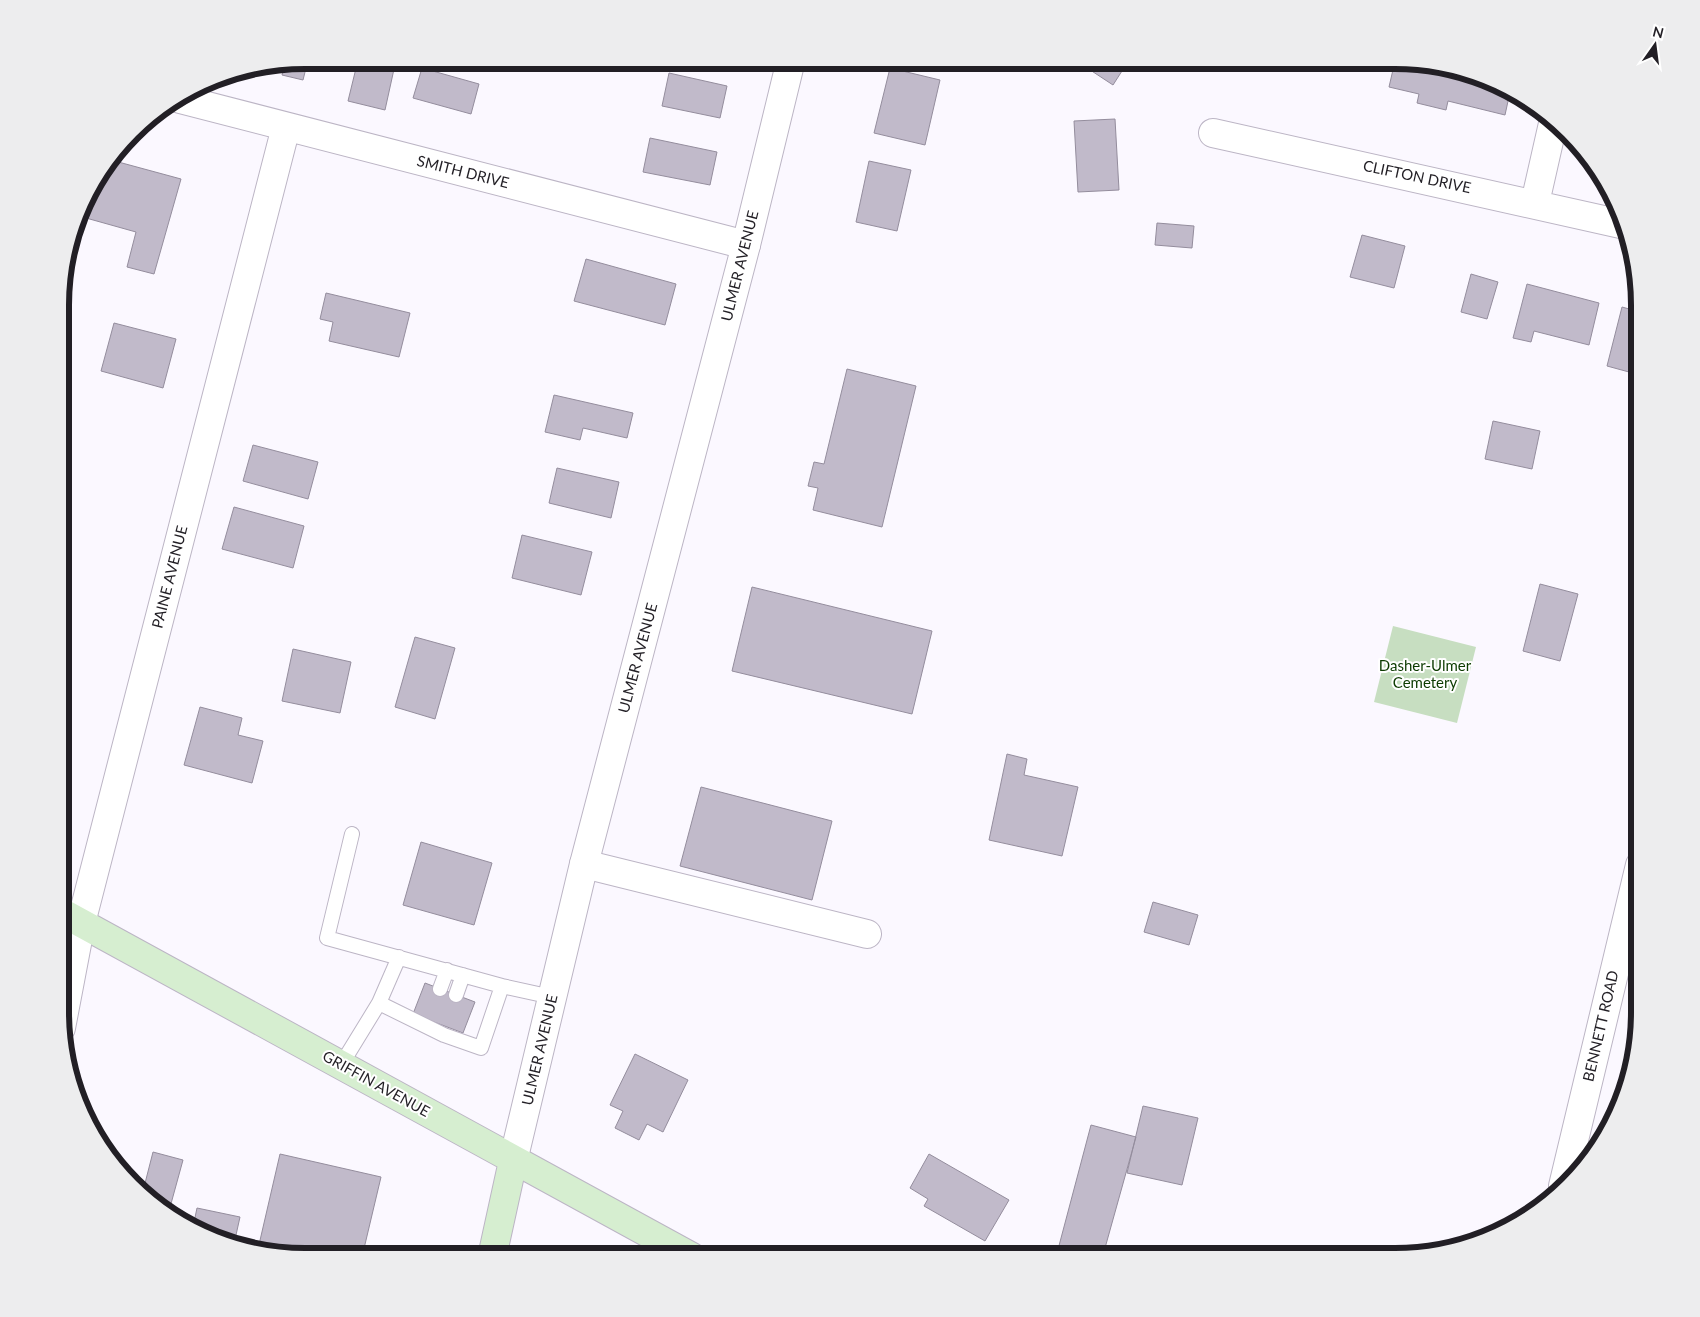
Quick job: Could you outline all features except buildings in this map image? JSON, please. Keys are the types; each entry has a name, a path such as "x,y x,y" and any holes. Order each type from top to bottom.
{"main road":[{"name":"GRIFFIN AVENUE","path":"71,917 513,1161 675,1248"},
{"name":"ULMER AVENUE","path":"494,1248 513,1161"}],"street":[{"name":"ULMER AVENUE","path":"513,1161 584,864 746,244 789,69"},
{"name":"SMITH DRIVE","path":"185,101 746,244"},
{"name":"PAINE AVENUE","path":"69,937 71,917 286,127"},
{"path":"1535,203 1552,128"},
{"name":"CLIFTON DRIVE","path":"1213,133 1535,203 1617,223"},
{"path":"584,864 867,934"},
{"name":"BENNETT ROAD","path":"1566,1175 1631,903"}],"lane":[{"path":"352,834 327,938 502,986 552,997"},
{"path":"341,1065 379,1003 398,957"},
{"path":"440,989 447,970"},
{"path":"456,995 463,975"},
{"path":"379,1003 481,1048 502,986"}],"green space":[{"name":"Dasher-Ulmer Cemetery","path":"1393,626 1476,647 1457,723 1374,702"}]}
